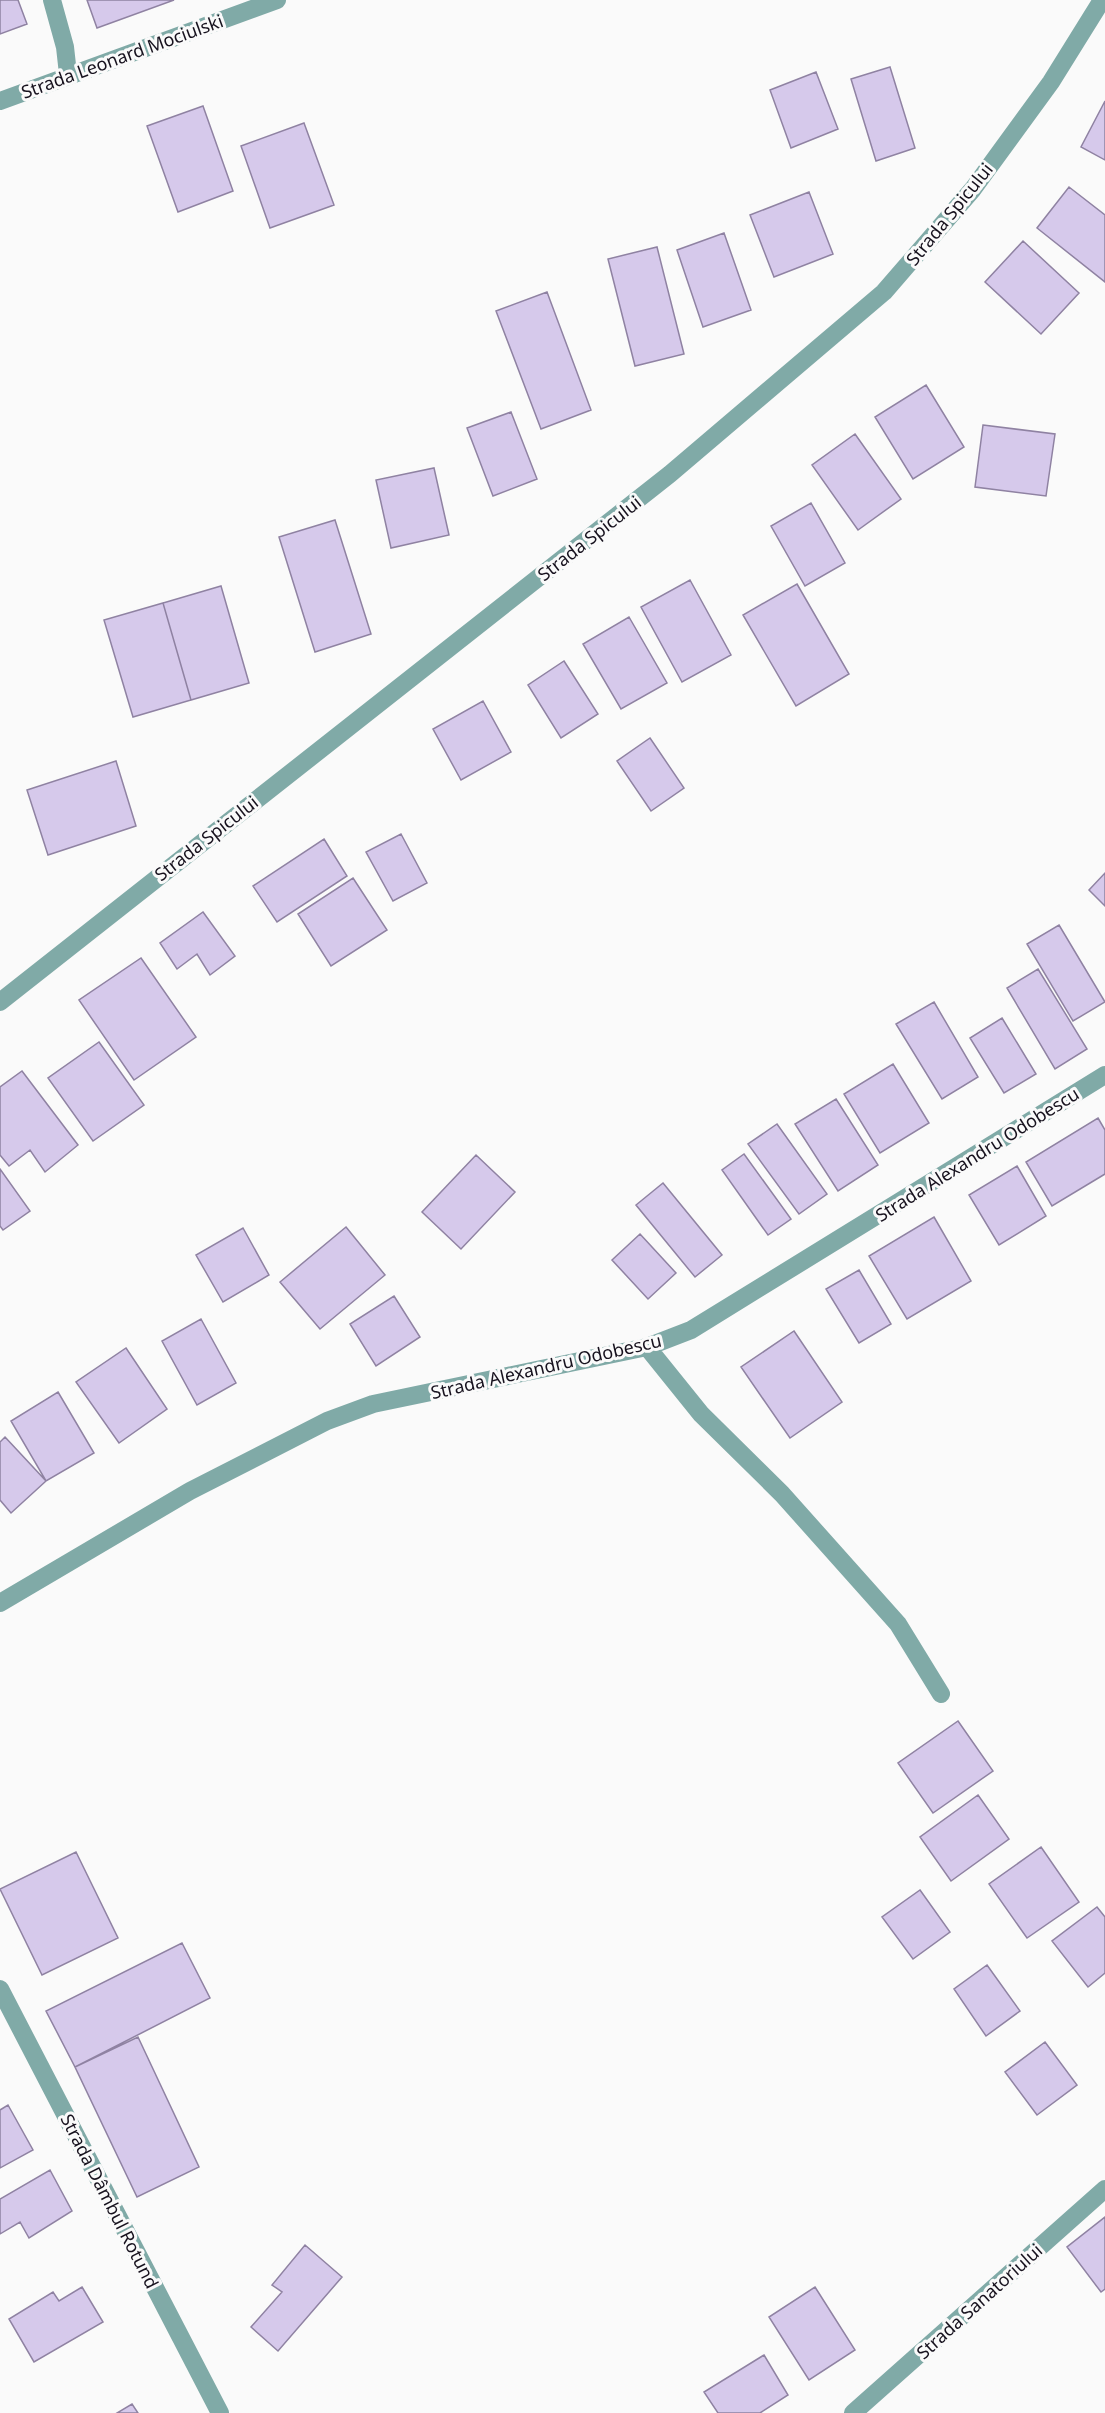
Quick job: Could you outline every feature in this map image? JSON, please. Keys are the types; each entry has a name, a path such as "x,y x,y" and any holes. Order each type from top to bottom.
{"street":[{"path":"52,0 65,47 68,74"},
{"name":"Strada Leonard Mociulski","path":"0,101 68,74 278,0"},
{"name":"Strada Spicului","path":"0,1002 670,474 884,292 973,189 1051,82 1102,0"},
{"name":"Strada Alexandru Odobescu","path":"0,1603 190,1491 327,1421 373,1404 647,1347 692,1330 1105,1075"},
{"path":"647,1347 701,1414 782,1494 898,1624 941,1694"},
{"name":"Strada Dâmbul Rotund","path":"0,1989 220,2413"},
{"name":"Strada Sanatoriului","path":"853,2413 1105,2189"}],"building":[{"path":"0,0 18,0 27,24 0,34"},
{"path":"87,0 174,0 97,28"},
{"path":"890,67 915,148 876,161 851,79"},
{"path":"816,72 838,129 791,148 770,90"},
{"path":"1105,101 1105,160 1081,147"},
{"path":"203,106 233,191 178,212 147,126"},
{"path":"304,123 334,205 270,228 241,146"},
{"path":"1069,187 1105,215 1105,282 1037,228"},
{"path":"809,192 833,254 774,277 750,215"},
{"path":"724,233 751,310 703,327 677,250"},
{"path":"1023,241 1079,293 1041,334 985,282"},
{"path":"657,247 684,354 635,366 608,259"},
{"path":"547,292 591,410 541,429 496,311"},
{"path":"926,385 964,447 913,479 875,417"},
{"path":"511,412 537,479 493,496 467,428"},
{"path":"983,425 1055,434 1046,496 975,487"},
{"path":"855,434 901,499 858,530 812,465"},
{"path":"434,468 449,535 391,548 376,480"},
{"path":"811,503 845,563 805,586 771,526"},
{"path":"335,520 371,634 315,652 279,537"},
{"path":"690,580 731,655 682,682 641,607"},
{"path":"797,584 849,674 796,706 743,615"},
{"path":"221,586 249,683 191,700 163,603"},
{"path":"163,603 191,700 133,717 104,620"},
{"path":"629,617 667,683 621,709 583,644"},
{"path":"564,661 598,714 561,738 528,685"},
{"path":"483,701 511,752 461,780 433,729"},
{"path":"650,738 684,788 651,811 617,761"},
{"path":"116,761 136,826 48,855 27,790"},
{"path":"401,834 427,883 393,901 366,852"},
{"path":"324,839 347,876 277,922 253,886"},
{"path":"1105,873 1105,906 1089,890"},
{"path":"353,878 387,930 331,966 298,914"},
{"path":"203,912 235,956 210,975 197,954 177,969 160,943"},
{"path":"1059,925 1105,1002 1073,1021 1027,944"},
{"path":"141,958 196,1037 134,1080 79,1000"},
{"path":"1038,969 1087,1049 1055,1069 1007,988"},
{"path":"934,1002 978,1077 942,1099 896,1024"},
{"path":"1002,1018 1036,1074 1004,1093 970,1038"},
{"path":"99,1042 144,1105 93,1141 48,1078"},
{"path":"893,1064 929,1123 880,1153 844,1094"},
{"path":"22,1071 78,1145 45,1172 30,1150 9,1166 0,1155 0,1087"},
{"path":"836,1099 878,1165 838,1191 795,1124"},
{"path":"1098,1118 1105,1130 1105,1174 1052,1206 1026,1162"},
{"path":"777,1124 827,1194 799,1214 748,1144"},
{"path":"744,1154 791,1219 768,1235 722,1170"},
{"path":"476,1155 515,1192 461,1249 422,1212"},
{"path":"1017,1166 1046,1216 999,1245 969,1195"},
{"path":"0,1169 30,1211 3,1230 0,1226"},
{"path":"663,1183 722,1255 695,1277 636,1205"},
{"path":"934,1217 971,1281 907,1319 869,1256"},
{"path":"346,1227 385,1275 320,1329 280,1282"},
{"path":"243,1228 269,1275 223,1302 196,1255"},
{"path":"640,1234 676,1273 648,1299 612,1260"},
{"path":"859,1270 891,1324 859,1343 826,1289"},
{"path":"394,1296 420,1337 376,1366 350,1324"},
{"path":"201,1319 236,1383 197,1405 162,1341"},
{"path":"794,1331 842,1402 790,1438 741,1367"},
{"path":"126,1348 167,1409 119,1443 76,1382"},
{"path":"58,1392 94,1453 46,1481 11,1421"},
{"path":"5,1437 46,1481 11,1513 0,1500 0,1442"},
{"path":"958,1721 993,1771 933,1813 898,1763"},
{"path":"978,1795 1009,1839 951,1881 920,1837"},
{"path":"1041,1847 1079,1902 1027,1938 989,1884"},
{"path":"76,1852 118,1938 42,1975 0,1889"},
{"path":"920,1890 950,1932 913,1959 882,1917"},
{"path":"1097,1907 1105,1917 1105,1973 1088,1987 1052,1941"},
{"path":"182,1943 210,1998 75,2067 46,2011"},
{"path":"987,1965 1020,2011 986,2036 954,1989"},
{"path":"138,2037 199,2167 137,2197 75,2067"},
{"path":"1045,2042 1077,2085 1037,2115 1005,2072"},
{"path":"8,2105 33,2150 0,2168 0,2110"},
{"path":"50,2170 72,2211 29,2238 20,2222 0,2234 0,2199"},
{"path":"1105,2217 1105,2289 1101,2292 1067,2247"},
{"path":"305,2245 342,2277 278,2351 251,2327 282,2292 272,2285"},
{"path":"82,2287 103,2322 34,2362 9,2319 53,2292 59,2301"},
{"path":"815,2287 855,2350 809,2380 769,2317"},
{"path":"764,2355 788,2395 760,2413 718,2413 704,2392"},
{"path":"132,2404 138,2413 117,2413"}]}
